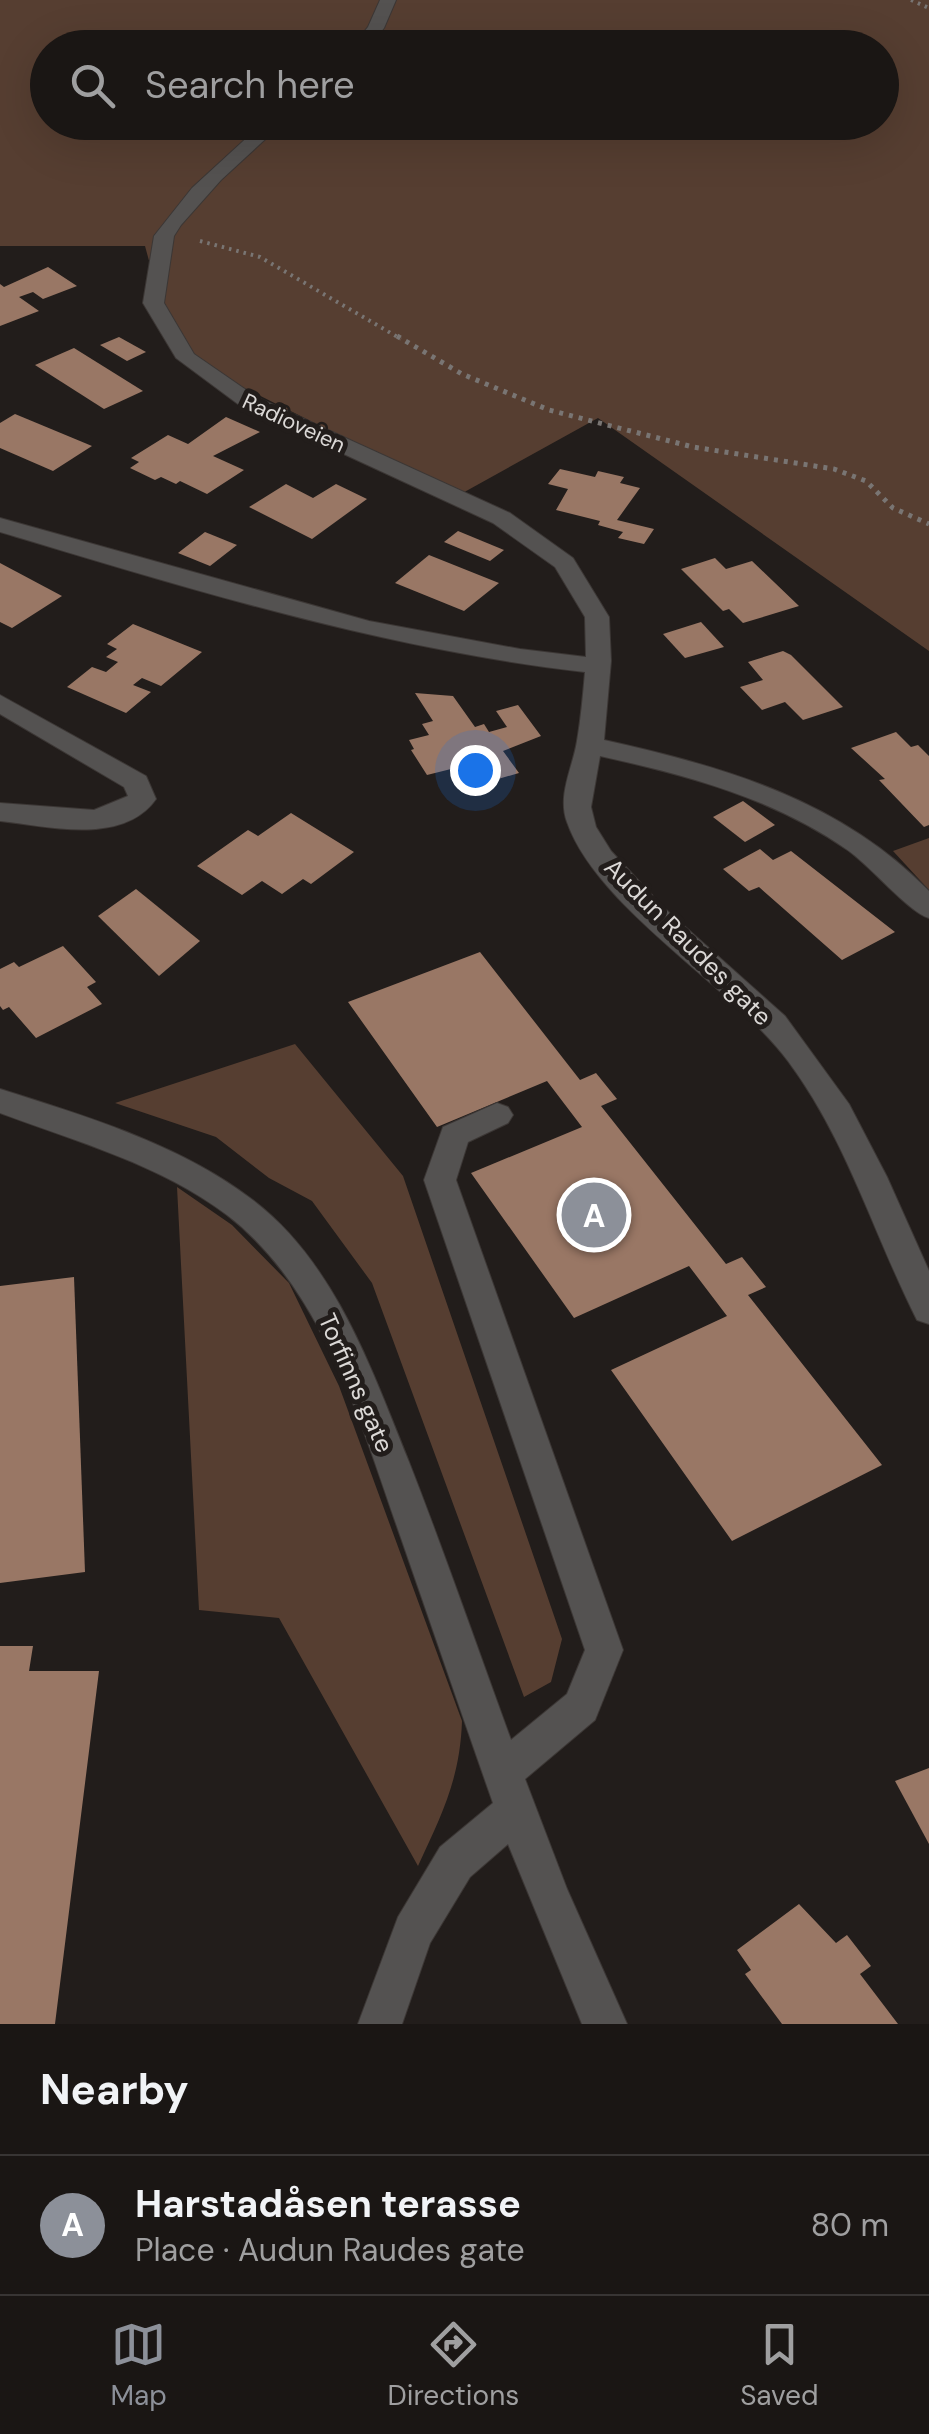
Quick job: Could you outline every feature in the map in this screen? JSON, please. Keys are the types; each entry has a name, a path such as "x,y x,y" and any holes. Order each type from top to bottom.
{"street":[{"path":"374,30 388,0"},
{"name":"Radioveien","path":"255,140 182,211 165,234 155,263 154,299 164,332 188,360 244,401 480,507 550,548 576,576 597,616 590,745"},
{"path":"0,525 327,620 529,660 596,666"},
{"path":"0,703 136,782 142,799 128,813 102,820 0,812"},
{"path":"590,745 708,774 822,818 867,848 929,908"},
{"name":"Audun Raudes gate","path":"590,745 578,794 580,824 610,870 797,1050 842,1120 878,1190 929,1310"},
{"name":"Torfinns gate","path":"0,1100 174,1168 241,1208 284,1251 318,1298 350,1358 413,1518 509,1792 570,1951 605,2024"},
{"path":"380,2024 412,1932 455,1862 581,1707 604,1650 440,1180 454,1136 497,1115"}],"path":[{"path":"911,0 929,8"},
{"path":"165,234 260,257 462,374 549,410 651,433 693,447 834,469 866,481 893,508 929,524"}],"shaded area":[{"path":"0,0 929,0 929,651 598,418 459,495 174,353 145,246 0,246"},
{"path":"929,838 929,890 893,851"},
{"path":"295,1044 403,1176 562,1639 551,1682 524,1697 372,1283 312,1201 269,1178 216,1137 115,1103"},
{"path":"177,1187 232,1225 289,1283 339,1386 462,1721 454,1779 418,1866 279,1618 199,1610"}],"building":[{"path":"48,267 77,286 43,299 33,292 19,297 39,311 0,326 0,284 4,287"},
{"path":"119,337 146,352 127,361 100,345"},
{"path":"74,348 143,391 104,409 35,365"},
{"path":"15,414 92,446 53,471 0,448 0,423"},
{"path":"226,417 260,432 213,456 244,470 207,494 180,481 176,484 161,477 155,480 130,468 139,462 131,458 168,435 188,444"},
{"path":"560,469 595,477 598,471 624,477 620,483 640,488 617,520 654,529 644,544 618,538 623,532 598,525 600,521 556,510 568,489 548,484"},
{"path":"286,484 313,498 336,484 367,499 312,539 249,507"},
{"path":"458,531 504,550 490,561 444,542"},
{"path":"205,532 237,545 210,566 178,553"},
{"path":"429,555 499,583 464,611 395,583"},
{"path":"715,558 726,569 752,561 799,606 743,623 729,609 723,611 681,569"},
{"path":"0,563 62,596 12,628 0,622"},
{"path":"701,622 724,647 685,658 663,634"},
{"path":"133,624 202,652 161,686 142,678 133,685 151,692 126,713 67,687 92,667 106,672 118,662 106,657 117,649 107,644"},
{"path":"783,651 843,707 803,720 785,702 762,710 740,687 763,680 748,662"},
{"path":"415,693 453,696 475,727 484,724 489,732 507,727 496,711 518,705 541,736 503,751 519,773 464,789 451,769 427,775 411,750 414,749 409,740 429,735 422,724 433,721"},
{"path":"896,732 911,747 918,745 929,756 929,825 924,827 879,780 885,779 851,748"},
{"path":"743,801 775,825 745,842 713,817"},
{"path":"291,813 354,852 311,884 303,879 282,894 262,881 242,895 197,866 248,830 258,836"},
{"path":"760,849 773,860 791,851 895,932 842,960 759,887 749,891 723,869"},
{"path":"136,889 200,941 159,976 98,916"},
{"path":"63,946 96,982 87,987 102,1004 36,1038 9,1007 3,1010 0,1006 0,969 14,962 19,967"},
{"path":"480,952 580,1080 596,1073 617,1099 601,1106 726,1264 742,1257 766,1287 748,1295 882,1465 732,1541 611,1370 727,1316 689,1266 574,1318 471,1173 582,1127 547,1081 437,1127 348,1002"},
{"path":"74,1277 85,1572 0,1583 0,1286"},
{"path":"0,1646 33,1646 29,1671 99,1671 55,2024 0,2024"},
{"path":"929,1768 929,1844 895,1781"},
{"path":"799,1904 836,1943 847,1935 871,1966 860,1974 898,2024 782,2024 745,1974 751,1970 737,1950"}],"place":[{"name":"Harstadåsen terasse","path":"594,1215"}]}
